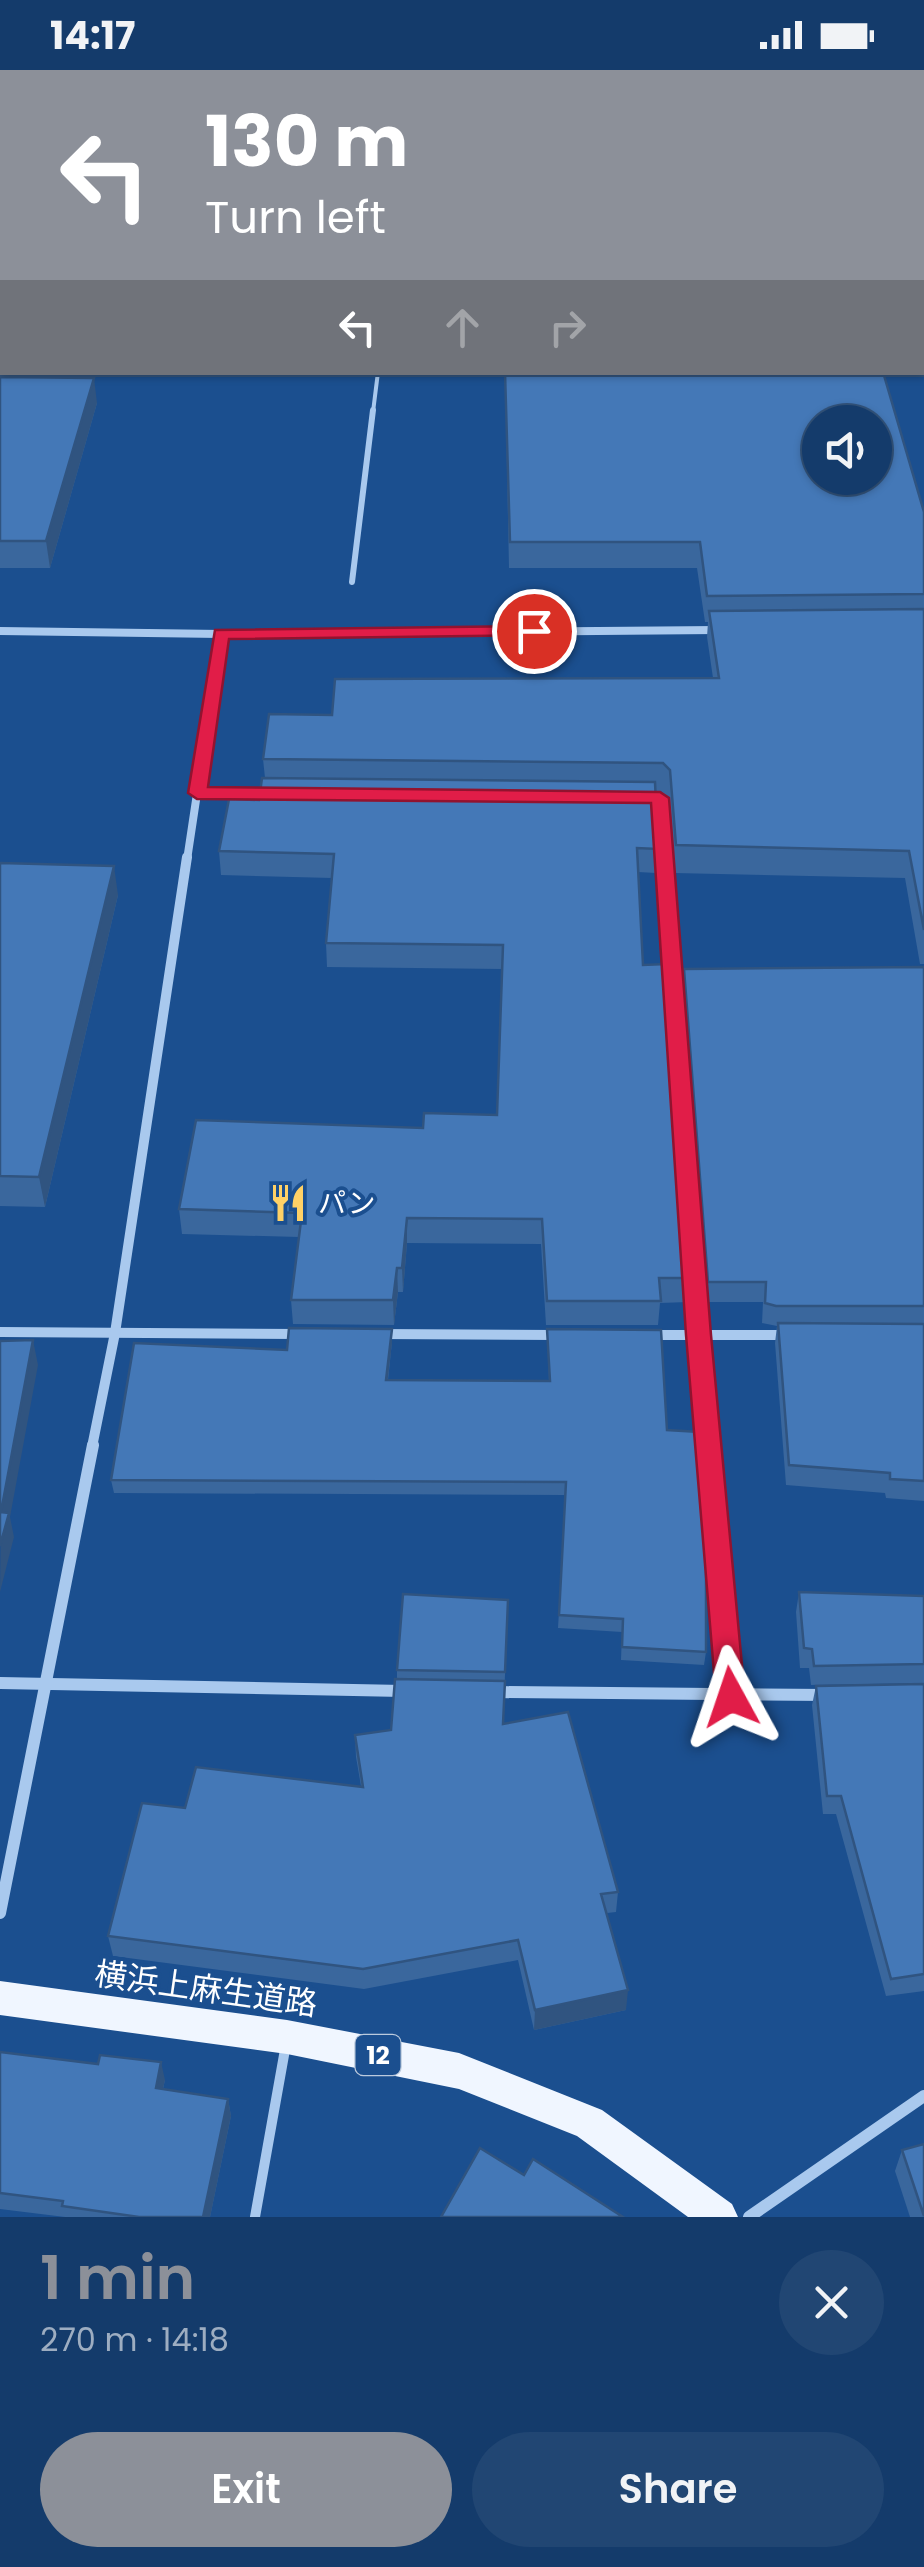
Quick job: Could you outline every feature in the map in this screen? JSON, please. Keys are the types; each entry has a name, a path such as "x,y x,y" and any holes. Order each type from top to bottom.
{"main road":[{"name":"横浜上麻生道路","path":"0,1998 287,2037 459,2071 588,2122 719,2217"}],"street":[{"path":"0,631 222,634 729,630"},
{"path":"0,1913 115,1334 222,634"},
{"path":"197,793 294,794"},
{"path":"621,797 660,798 698,1335 731,1697"},
{"path":"0,1332 309,1334"},
{"path":"368,1334 582,1334"},
{"path":"640,1335 811,1335"},
{"path":"0,1683 418,1691"},
{"path":"476,1692 731,1697 847,1694"},
{"path":"748,2217 924,2096"}],"lane":[{"path":"352,582 378,375"},
{"path":"255,2217 287,2037"}],"building":[{"path":"505,375 884,375 924,512 924,594 707,596 700,542 510,542"},
{"path":"0,377 94,378 46,541 0,541"},
{"path":"924,609 924,930 909,851 676,845 670,770 663,763 263,759 269,714 332,715 335,679 719,678 709,611"},
{"path":"262,778 655,782 658,849 637,848 643,965 667,964 691,1278 659,1278 661,1301 547,1301 542,1219 407,1218 402,1268 397,1268 393,1300 291,1300 302,1213 179,1209 196,1120 423,1128 424,1113 497,1115 503,945 326,943 334,854 219,851 229,799 259,800"},
{"path":"0,863 114,866 39,1177 0,1176"},
{"path":"924,967 924,1306 776,1306 765,1303 766,1282 708,1282 684,969"},
{"path":"778,1323 924,1324 924,1481 890,1479 890,1473 789,1465"},
{"path":"289,1328 392,1329 386,1380 550,1381 547,1329 661,1330 667,1430 700,1432 706,1500 706,1652 622,1647 623,1619 559,1615 566,1482 111,1480 134,1343 287,1350"},
{"path":"33,1340 1,1512 9,1513 0,1546 0,1341"},
{"path":"799,1592 924,1596 924,1664 814,1666 812,1649 804,1648"},
{"path":"403,1594 508,1600 505,1672 397,1670"},
{"path":"395,1679 505,1681 503,1724 568,1712 618,1892 601,1894 628,1990 535,2010 518,1940 363,1969 108,1936 142,1803 185,1808 196,1767 363,1787 355,1735 391,1730"},
{"path":"924,1684 924,1974 891,1979 841,1796 827,1796 816,1686"},
{"path":"0,2052 98,2064 100,2055 161,2062 156,2088 228,2099 203,2217 139,2217 0,2193"},
{"path":"924,2144 924,2216 902,2150"},
{"path":"480,2148 524,2175 533,2159 623,2217 441,2217"}],"place":[{"name":"パン","path":"288,1203"}],"route":[{"path":"534,631 222,634 197,793 660,798 698,1335 731,1697"}]}
